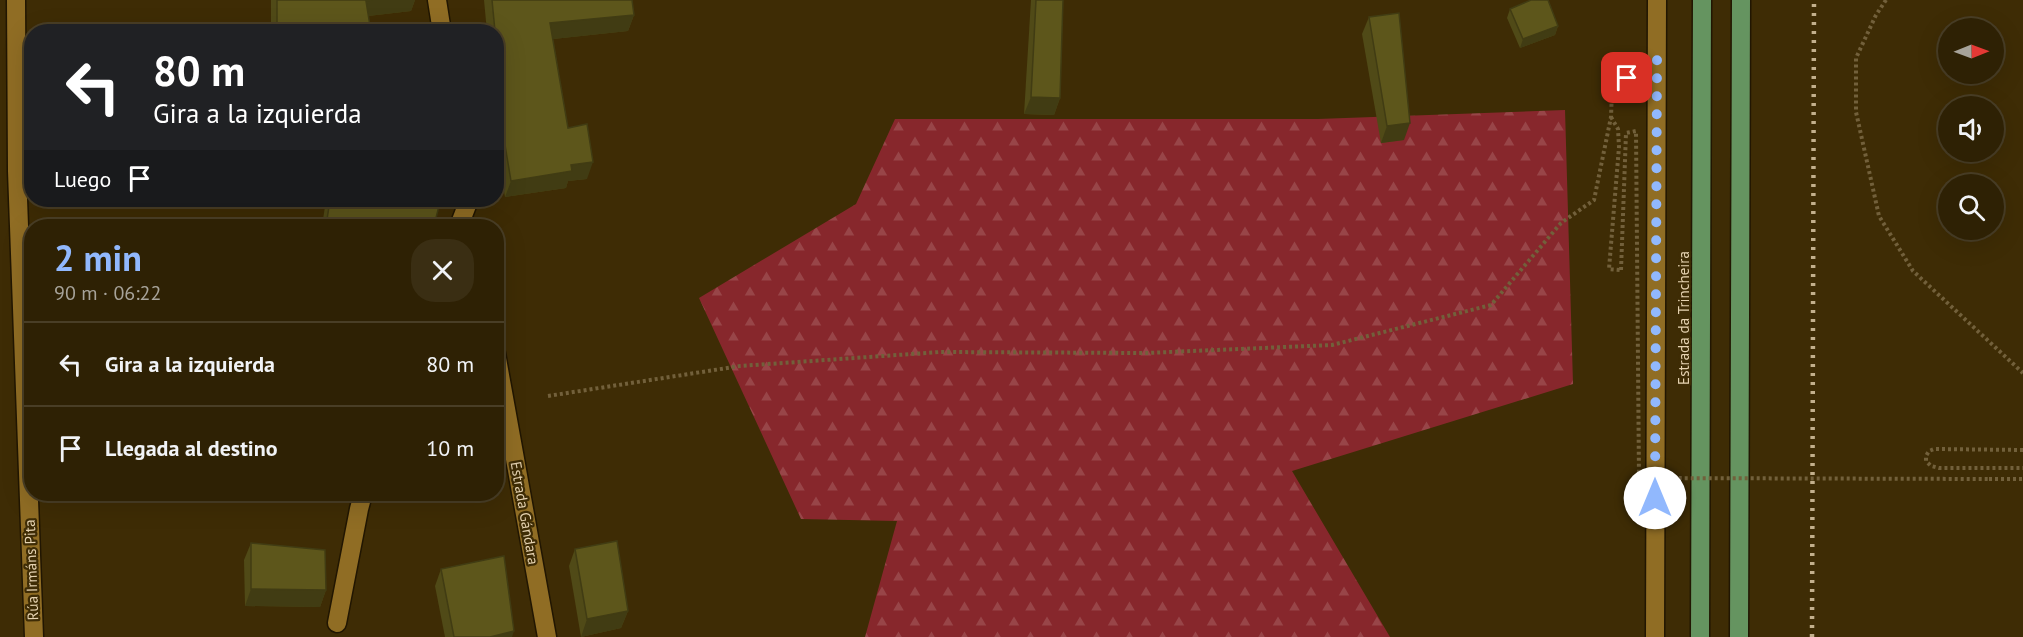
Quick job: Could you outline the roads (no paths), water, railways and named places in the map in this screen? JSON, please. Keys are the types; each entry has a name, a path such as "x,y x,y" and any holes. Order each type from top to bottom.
{"highway":[{"name":"Estrada da Trincheira","path":"1700,637 1702,0"},
{"path":"1739,637 1741,0"}],"street":[{"name":"Rúa Irmáns Pita","path":"16,0 24,152"},
{"path":"437,0 441,24"},
{"path":"1654,637 1657,0"},
{"name":"Estrada Gándara","path":"504,398 547,637"},
{"name":"Rúa Irmáns Pita","path":"31,501 34,637"},
{"path":"337,623 361,501"}],"railway":[{"path":"1812,637 1814,0"}]}
